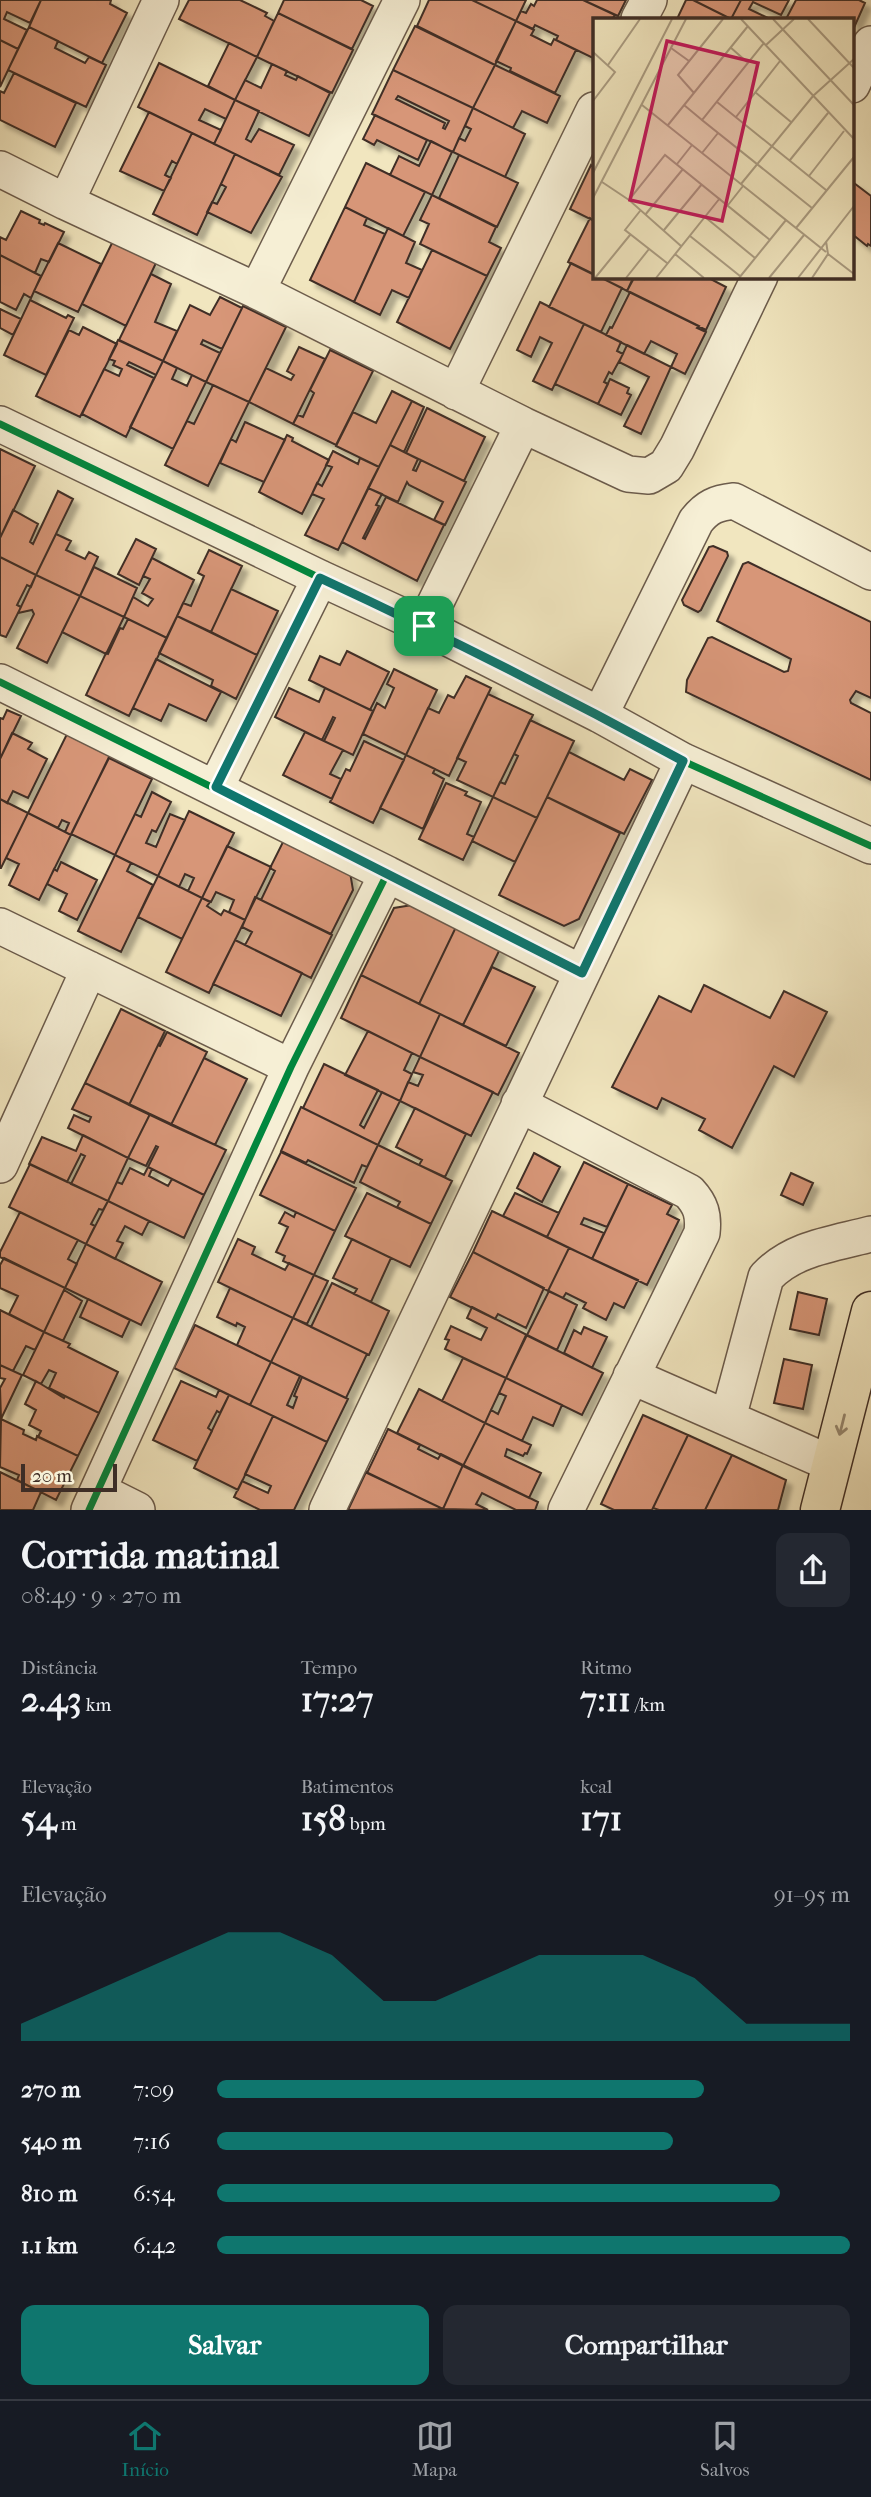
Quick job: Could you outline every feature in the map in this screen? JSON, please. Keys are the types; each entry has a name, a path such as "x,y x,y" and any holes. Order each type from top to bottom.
{"main road":[{"path":"820,1510 871,1311"}],"street":[{"path":"257,291 402,0"},
{"path":"640,18 649,0"},
{"path":"66,202 158,1"},
{"path":"854,81 871,44"},
{"path":"456,392 593,112"},
{"path":"0,169 257,291 456,392 628,474 649,476 666,466 759,278"},
{"path":"0,424 424,626 600,715 683,761 871,846"},
{"path":"424,626 523,425"},
{"path":"600,715 696,522 705,509 719,502 734,501 871,572"},
{"path":"216,787 320,578"},
{"path":"0,682 216,787 582,973"},
{"path":"327,1510 683,761"},
{"path":"137,1510 94,1500 291,1067 387,874"},
{"path":"0,926 291,1067"},
{"path":"0,1166 89,970"},
{"path":"519,1104 690,1192 704,1216 702,1233 566,1510"},
{"path":"728,1418 765,1277 778,1264 798,1253 871,1234"},
{"path":"632,1376 832,1464"}],"building":[{"path":"0,0 41,0 30,23 7,12 4,19 27,30 18,49 0,40"},
{"path":"41,0 111,0 110,4 127,13 102,63 29,27"},
{"path":"189,0 240,0 267,13 265,16 274,21 257,57 179,19"},
{"path":"284,0 361,0 373,6 352,49 278,13"},
{"path":"429,0 472,0 516,21 495,65 417,26"},
{"path":"472,0 526,0 516,21"},
{"path":"537,0 583,0 615,15 613,18 593,18 593,58 556,40 558,36 535,25 533,29 516,21 521,11 526,13 531,4 534,6"},
{"path":"583,0 626,0 618,16"},
{"path":"686,0 693,0 729,18 677,18"},
{"path":"693,0 741,0 732,18"},
{"path":"741,0 789,0 781,15 753,2 749,9 768,18 732,18"},
{"path":"796,0 859,0 865,3 854,28 854,18 787,18"},
{"path":"278,13 353,50 332,93 257,57"},
{"path":"516,21 534,30 531,35 551,45 554,39 576,50 555,93 510,71 511,68 496,61"},
{"path":"415,26 495,65 473,108 393,70"},
{"path":"29,27 58,41 55,48 85,63 89,57 106,65 86,107 8,70"},
{"path":"0,40 18,49 0,87"},
{"path":"229,43 257,57 235,100 208,86"},
{"path":"159,63 235,100 226,119 205,109 199,120 221,130 214,144 138,107"},
{"path":"272,64 287,71 285,75 296,80 298,76 330,93 309,136 235,100 245,80 261,88"},
{"path":"495,65 560,96 547,123 522,111 513,128 473,108"},
{"path":"393,70 473,108 453,152 372,114","holes":["398,96 449,121 445,129 445,123 396,99"]},
{"path":"14,73 76,103 55,147 0,120 0,91 4,93"},
{"path":"235,100 259,111 246,139 251,142 259,129 294,145 279,175 214,144"},
{"path":"473,108 525,134 505,177 453,152 459,138 465,141 471,129 465,126"},
{"path":"149,112 192,133 177,164 172,161 165,175 171,178 164,191 120,171"},
{"path":"375,115 427,140 418,160 377,140 374,145 363,139"},
{"path":"192,133 235,154 197,235 153,214"},
{"path":"431,141 452,152 432,195 390,175 399,156 419,166"},
{"path":"235,154 282,177 251,233 207,212 212,202 217,204 226,187 221,184"},
{"path":"459,155 518,183 497,227 439,198"},
{"path":"366,163 425,192 403,236 345,207"},
{"path":"591,165 593,220 570,209"},
{"path":"854,183 871,196 871,246 854,236"},
{"path":"432,195 496,227 489,242 501,248 487,276 420,244 429,224 420,220"},
{"path":"345,207 367,218 364,225 385,234 354,302 310,280"},
{"path":"21,211 40,220 39,223 64,232 49,262 41,259 35,273 0,255 0,237 6,240"},
{"path":"590,218 593,220 593,274 568,262"},
{"path":"388,228 415,242 406,263 422,270 409,298 392,290 380,315 354,302"},
{"path":"113,241 156,263 126,326 82,304"},
{"path":"58,243 101,264 78,312 34,291"},
{"path":"432,250 487,276 450,349 397,322"},
{"path":"0,255 41,276 31,298 24,294 16,310 0,302"},
{"path":"571,263 593,274 593,278 602,278 622,288 601,332 549,307"},
{"path":"151,274 171,284 155,322 177,331 163,361 119,340"},
{"path":"602,278 634,278 627,291"},
{"path":"633,278 709,278 726,287 706,330 627,291"},
{"path":"630,292 706,332 685,374 671,367 677,354 651,341 644,354 606,335"},
{"path":"220,297 242,308 222,349 203,340 201,344 220,353 206,382 163,361 190,305 210,315"},
{"path":"30,300 66,318 68,315 74,318 46,375 4,355"},
{"path":"540,302 584,324 552,390 533,381 552,343 540,337 531,357 517,350"},
{"path":"243,306 286,327 249,402 206,382"},
{"path":"0,309 21,319 13,335 0,328"},
{"path":"584,324 621,342 617,351 623,354 612,374 609,372 604,382 608,384 598,404 555,384"},
{"path":"83,327 117,344 80,417 36,396 69,330 79,335"},
{"path":"118,340 163,361 156,375 129,362 127,365 154,378 126,437 82,414 104,369 119,376 122,369 113,365 115,361 109,359"},
{"path":"627,345 671,367 641,434 624,426 649,377 619,362"},
{"path":"299,347 325,359 293,424 249,402 266,368 291,380 294,375 287,371"},
{"path":"330,350 373,371 336,445 293,424 298,415 303,417 314,393 310,390"},
{"path":"163,361 177,368 172,379 187,386 192,375 206,382 173,449 130,427"},
{"path":"610,379 629,388 627,393 631,395 621,415 598,404"},
{"path":"213,385 249,402 208,486 165,465 187,421 194,424"},
{"path":"392,391 412,401 379,467 336,446 353,412 376,423"},
{"path":"412,401 424,407 404,452 390,445"},
{"path":"427,408 485,437 464,481 406,453"},
{"path":"245,422 285,440 264,482 220,463 231,439 236,442"},
{"path":"287,435 293,438 292,441 329,460 302,514 259,492"},
{"path":"390,445 418,459 413,470 416,471 421,460 466,482 445,525 434,520 443,502 407,482 398,502 368,488"},
{"path":"0,449 35,466 0,538"},
{"path":"333,451 358,464 360,458 379,467 338,550 305,535 324,499 312,494 317,483 322,486 332,467 326,465"},
{"path":"368,488 382,494 363,538 365,539 386,497 444,525 417,581 342,542"},
{"path":"58,491 73,499 36,575 0,557 0,538 13,510 38,524 30,542 33,544"},
{"path":"56,534 71,541 66,550 85,559 89,552 98,557 80,596 36,575"},
{"path":"136,539 156,549 139,585 118,574"},
{"path":"709,547 727,552 728,556 698,612 684,605 682,600"},
{"path":"209,550 242,566 211,632 177,616 183,603 191,606 204,576 198,573"},
{"path":"0,557 36,575 31,587 27,585 17,605 21,607 6,637 0,635"},
{"path":"152,558 194,580 167,638 124,617 133,597 148,606 153,599 142,593 150,579 143,576"},
{"path":"748,562 871,622 871,698 856,691 850,700 871,713 871,780 686,692 687,680 708,638 712,637 784,672 788,671 791,659 717,621 743,564"},
{"path":"94,567 137,588 124,617 80,596"},
{"path":"36,575 80,596 47,663 17,648 34,614 32,610 18,613"},
{"path":"231,589 278,611 257,655 211,632"},
{"path":"80,596 124,617 106,654 62,632"},
{"path":"177,616 257,655 236,699 211,686 213,680 159,653"},
{"path":"128,619 167,638 129,716 86,695 106,653 108,654 120,628 123,629"},
{"path":"347,651 389,672 370,710 309,680 320,656 340,665"},
{"path":"156,659 221,692 206,721 169,704 161,721 133,708"},
{"path":"394,669 437,690 406,755 363,734 377,703 385,708 394,688 387,684"},
{"path":"466,676 491,688 449,776 406,755 428,708 439,713 448,695 454,698"},
{"path":"289,688 319,702 325,688 373,711 353,755 324,741 335,718 333,717 322,740 275,717"},
{"path":"488,694 533,715 493,797 457,780 466,762 457,758"},
{"path":"7,710 21,716 0,759 0,718 3,719"},
{"path":"530,720 574,741 537,818 493,797 500,782 505,784 518,756 514,754"},
{"path":"305,732 343,750 330,774 341,779 332,799 283,775"},
{"path":"12,733 32,743 28,749 47,759 28,798 13,791 7,803 0,799 0,759"},
{"path":"67,734 110,755 71,835 65,832 69,823 62,820 58,828 28,813"},
{"path":"364,741 404,760 373,823 330,802 346,769 350,771"},
{"path":"569,752 624,780 630,769 652,780 624,834 547,797"},
{"path":"406,755 435,769 433,773 444,779 423,829 380,808"},
{"path":"109,758 152,779 115,855 71,834"},
{"path":"446,783 467,792 465,795 481,802 467,834 474,837 463,860 419,839"},
{"path":"152,792 171,802 156,832 152,830 146,843 156,847 170,814 185,820 158,876 115,855 135,814 141,817"},
{"path":"493,797 537,818 515,862 472,841"},
{"path":"547,797 620,833 579,919 564,926 499,895"},
{"path":"0,799 28,813 1,868 0,868"},
{"path":"189,811 234,833 202,898 188,891 194,878 185,874 179,887 158,876"},
{"path":"28,813 71,835 39,900 9,885 19,864 6,858"},
{"path":"284,840 350,872 353,890 331,934 261,900 275,871 270,868"},
{"path":"227,846 271,867 245,920 229,912 234,900 216,892 211,902 202,898"},
{"path":"115,855 131,863 127,871 153,885 121,952 78,931"},
{"path":"61,862 97,880 77,920 59,911 67,894 47,884 54,869 57,871"},
{"path":"158,876 202,898 182,939 138,917"},
{"path":"255,897 332,935 311,978 245,945 252,932 242,927"},
{"path":"202,898 210,902 207,906 221,915 224,910 245,920 209,993 166,972"},
{"path":"412,905 456,927 419,1004 361,975 394,908"},
{"path":"456,927 500,949 463,1025 419,1004"},
{"path":"235,940 302,973 281,1016 213,984"},
{"path":"492,967 535,987 506,1046 463,1025"},
{"path":"361,975 440,1014 420,1057 341,1018"},
{"path":"704,985 770,1018 784,991 827,1012 794,1077 774,1066 732,1148 699,1130 705,1119 662,1098 657,1109 612,1087 659,996 691,1012"},
{"path":"121,1009 165,1031 129,1105 85,1083"},
{"path":"440,1014 519,1053 498,1095 420,1057"},
{"path":"368,1031 412,1053 404,1070 412,1074 400,1101 345,1075"},
{"path":"167,1032 207,1052 171,1125 129,1105"},
{"path":"420,1057 493,1092 471,1136 400,1101 408,1082 418,1086 423,1075 413,1072"},
{"path":"204,1058 247,1079 215,1145 171,1125"},
{"path":"324,1064 378,1090 360,1125 364,1128 382,1092 400,1101 378,1145 303,1108"},
{"path":"85,1083 150,1114 128,1158 68,1128 74,1115 89,1122 91,1117 72,1109"},
{"path":"301,1107 378,1145 367,1167 362,1165 354,1183 308,1160 306,1163 281,1151"},
{"path":"415,1108 466,1134 445,1177 419,1165 422,1160 396,1147"},
{"path":"150,1114 226,1150 204,1195 148,1167 158,1147 156,1146 146,1166 128,1158"},
{"path":"83,1135 128,1158 108,1201 71,1184 85,1156 81,1154 67,1182 29,1164 42,1137 76,1151"},
{"path":"378,1145 452,1181 431,1224 397,1207 400,1202 360,1182"},
{"path":"281,1152 356,1188 335,1231 260,1195"},
{"path":"534,1153 560,1167 542,1202 517,1188"},
{"path":"584,1162 628,1184 607,1227 584,1218 581,1224 604,1233 592,1259 547,1237"},
{"path":"30,1164 108,1201 103,1210 99,1209 91,1224 95,1226 86,1244 9,1207"},
{"path":"148,1167 152,1169 149,1176 168,1186 172,1179 204,1195 184,1238 108,1201 117,1182 122,1184 130,1168 144,1175"},
{"path":"791,1173 813,1183 803,1205 781,1195"},
{"path":"628,1184 672,1205 667,1214 679,1220 647,1285 592,1259"},
{"path":"367,1193 431,1224 410,1267 345,1236"},
{"path":"515,1193 559,1213 547,1237 503,1216"},
{"path":"108,1201 149,1221 142,1235 125,1226 117,1241 123,1243 115,1259 86,1244"},
{"path":"492,1211 569,1248 548,1291 473,1252"},
{"path":"20,1212 78,1240 68,1259 77,1264 65,1288 0,1257"},
{"path":"285,1212 294,1217 296,1212 335,1231 314,1275 283,1261 285,1256 276,1252 288,1227 279,1223"},
{"path":"238,1239 255,1247 252,1254 285,1270 289,1263 314,1275 293,1318 218,1282"},
{"path":"352,1239 391,1258 371,1302 354,1294 357,1289 333,1278"},
{"path":"86,1244 162,1282 141,1325 65,1288"},
{"path":"569,1248 638,1280 624,1308 614,1303 606,1320 583,1308 586,1303 566,1293 563,1298 548,1291"},
{"path":"473,1252 544,1288 526,1328 498,1314 495,1319 450,1297"},
{"path":"4,1258 65,1288 44,1332 9,1314 18,1296 0,1288 0,1265"},
{"path":"314,1275 328,1281 307,1324 293,1318"},
{"path":"332,1283 389,1311 369,1355 311,1327"},
{"path":"230,1288 293,1318 271,1362 237,1345 245,1327 217,1317"},
{"path":"64,1290 82,1301 63,1341 44,1332"},
{"path":"549,1291 577,1305 557,1350 527,1335"},
{"path":"798,1292 827,1299 819,1335 790,1329"},
{"path":"88,1299 130,1320 122,1337 80,1317"},
{"path":"472,1307 527,1335 506,1378 445,1349 449,1340 445,1339 451,1326 481,1340 487,1328 467,1318"},
{"path":"0,1310 44,1332 35,1350 26,1346 13,1371 0,1365"},
{"path":"293,1318 367,1354 346,1398 271,1362"},
{"path":"195,1325 271,1362 250,1405 174,1368"},
{"path":"584,1327 607,1337 592,1368 564,1353 574,1330 581,1334"},
{"path":"44,1332 118,1372 99,1413 49,1388 56,1373 49,1370 41,1384 23,1375"},
{"path":"526,1335 603,1373 582,1415 506,1378"},
{"path":"463,1358 506,1378 485,1423 442,1401"},
{"path":"784,1359 812,1365 803,1409 774,1403"},
{"path":"271,1362 300,1376 287,1405 293,1408 297,1397 294,1396 302,1377 348,1399 327,1442 250,1405"},
{"path":"0,1365 22,1375 1,1419 0,1388 5,1379 0,1378"},
{"path":"506,1378 562,1405 553,1426 533,1417 522,1441 485,1423 491,1410 498,1414 506,1396 499,1393"},
{"path":"36,1381 64,1398 65,1396 99,1413 78,1456 38,1437 41,1431 29,1425 36,1410 25,1404"},
{"path":"181,1381 216,1397 219,1390 229,1395 208,1428 212,1431 197,1461 153,1440"},
{"path":"419,1389 485,1423 463,1466 397,1433"},
{"path":"229,1395 273,1416 238,1490 194,1468"},
{"path":"643,1415 688,1435 652,1510 614,1510 601,1504"},
{"path":"273,1416 327,1442 294,1510 260,1510 234,1497 242,1481 268,1493 271,1486 245,1474"},
{"path":"1,1419 24,1430 23,1434 36,1440 37,1436 78,1456 56,1500 17,1480 19,1475 0,1467"},
{"path":"485,1423 531,1445 523,1456 507,1449 505,1456 541,1473 529,1498 463,1466"},
{"path":"388,1429 420,1445 418,1449 438,1459 441,1454 463,1465 443,1509 367,1473"},
{"path":"688,1435 732,1455 705,1510 653,1508"},
{"path":"732,1455 786,1480 778,1510 705,1510"},
{"path":"463,1465 538,1502 535,1510 516,1510 482,1493 476,1504 488,1510 443,1509"},
{"path":"0,1472 41,1492 33,1510 0,1510"},
{"path":"366,1472 422,1499 443,1509 348,1510"}],"cycle path":[{"path":"0,424 424,626 600,715 683,761 871,846"},
{"path":"0,682 387,874 291,1067 89,1510"}],"route":[{"path":"320,578 424,626 600,715 683,761 582,973 216,787 320,578"}]}
